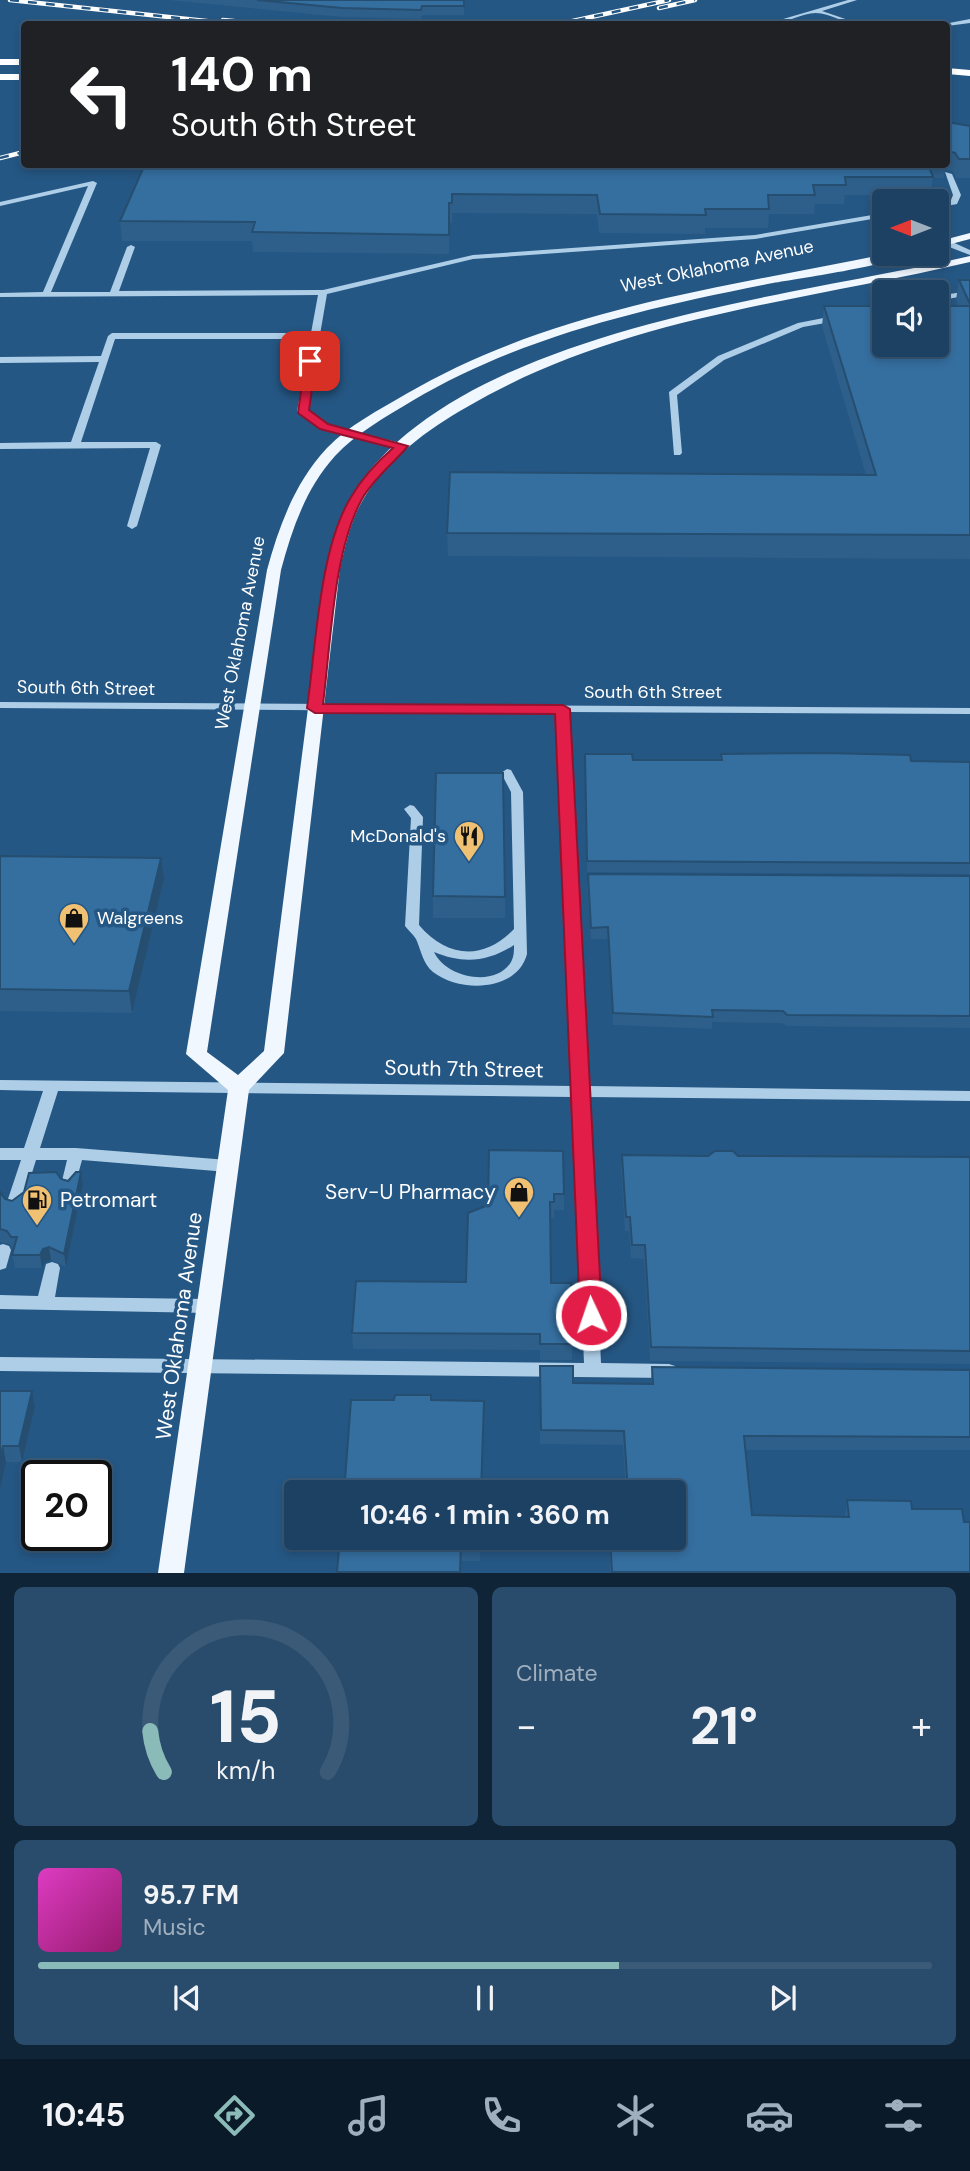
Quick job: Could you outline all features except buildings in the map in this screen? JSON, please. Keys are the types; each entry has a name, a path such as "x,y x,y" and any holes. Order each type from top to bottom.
{"highway":[{"path":"0,62 21,62"},
{"path":"950,63 970,65"},
{"path":"950,71 970,73"},
{"path":"0,77 21,77"},
{"path":"950,83 970,85"}],"main road":[{"path":"949,242 970,236"},
{"path":"239,1087 274,1054 315,708 338,544 356,498 379,468 402,446 485,388 577,348 656,325 970,259"},
{"name":"West Oklahoma Avenue","path":"171,1573 239,1087 197,1054 250,708 274,570 284,531 314,475 331,452 351,434 429,383 505,347 623,310 872,260"}],"street":[{"path":"780,21 854,0"},
{"path":"817,11 848,21"},
{"path":"950,24 970,21"},
{"path":"948,174 957,195 954,202 949,203"},
{"path":"0,204 93,183 46,294"},
{"path":"0,295 323,292 473,257 755,237 872,217"},
{"path":"949,246 970,253"},
{"path":"114,293 131,247"},
{"path":"323,292 302,411 324,427 402,446"},
{"path":"949,297 970,293"},
{"path":"677,453 672,394 721,358 802,325 856,314"},
{"path":"75,445 112,336 314,336"},
{"path":"0,360 104,359"},
{"path":"0,446 156,445 132,526"},
{"name":"South 6th Street","path":"0,705 970,711"},
{"path":"563,709 579,879 580,1092 593,1370"},
{"path":"410,808 417,817 412,926 435,968 456,979 478,981 500,976 515,968 522,952 517,792 507,773"},
{"path":"421,940 447,954 472,957 511,944 521,930"},
{"name":"South 7th Street","path":"0,1084 970,1096"},
{"path":"14,1205 52,1085"},
{"path":"0,1154 76,1154 228,1166"},
{"path":"69,1185 76,1154"},
{"path":"45,1303 52,1268"},
{"path":"0,1302 208,1306"},
{"path":"0,1364 691,1371"}],"railway":[{"path":"10,0 206,21"},
{"path":"573,21 669,0"},
{"path":"659,8 695,0"},
{"path":"223,20 233,21"},
{"path":"0,158 21,153"}],"place":[{"name":"McDonald's","path":"469,863"},
{"name":"Walgreens","path":"74,945"},
{"name":"Serv-U Pharmacy","path":"519,1219"},
{"name":"Petromart","path":"37,1227"}],"route":[{"path":"310,361 302,411 324,427 402,446 379,468 356,498 338,544 315,708 563,709 591,1315"}]}
